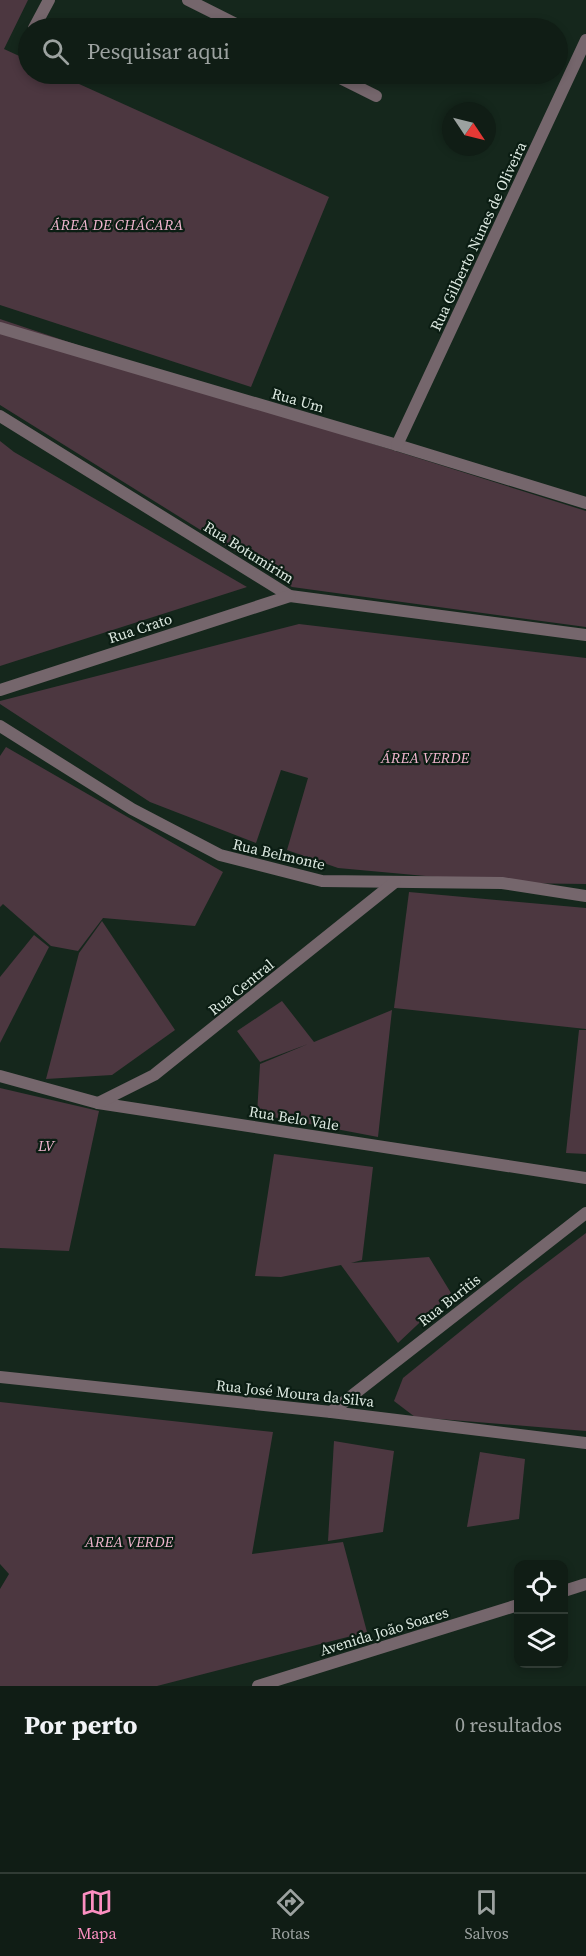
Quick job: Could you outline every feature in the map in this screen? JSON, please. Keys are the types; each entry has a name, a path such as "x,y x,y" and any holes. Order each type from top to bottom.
{"street":[{"path":"39,18 49,0"},
{"path":"188,0 224,18"},
{"name":"Rua Gilberto Nunes de Oliveira","path":"568,79 586,40"},
{"path":"352,84 376,96"},
{"name":"Rua Gilberto Nunes de Oliveira","path":"397,445 565,84"},
{"name":"Rua Um","path":"0,328 586,503"},
{"name":"Rua Botumirim","path":"0,416 290,596 586,635"},
{"name":"Rua Crato","path":"0,690 290,596"},
{"name":"Rua Belmonte","path":"0,726 132,809 220,855 322,881 502,883 586,896"},
{"name":"Rua Central","path":"98,1103 154,1075 395,882"},
{"name":"Rua Belo Vale","path":"0,1076 98,1103 586,1178"},
{"name":"Rua Buritis","path":"331,1412 586,1213"},
{"name":"Rua José Moura da Silva","path":"0,1377 331,1412 586,1443"},
{"path":"568,1590 586,1584"},
{"name":"Avenida João Soares","path":"258,1686 514,1607"}],"green space":[{"name":"ÁREA DE CHÁCARA","path":"0,0 28,0 4,49 18,55 18,84 79,84 329,197 251,387 0,305"},
{"path":"0,319 367,442 586,511 586,627 292,587 0,405"},
{"path":"0,441 14,452 247,587 0,666"},
{"name":"ÁREA VERDE","path":"299,624 586,658 586,884 502,883 338,868 287,850 308,778 281,770 256,843 150,802 0,704 0,701"},
{"path":"6,747 223,872 195,926 103,918 78,951 51,946 3,904 0,907 0,756"},
{"path":"409,892 586,908 586,1029 394,1008"},
{"path":"102,921 175,1030 112,1075 46,1079 79,953"},
{"path":"34,935 49,947 0,1043 0,977"},
{"path":"282,1001 314,1042 392,1010 378,1137 257,1114 260,1064 308,1044 260,1062 237,1031"},
{"path":"579,1030 586,1030 586,1154 566,1153"},
{"name":"LV","path":"0,1088 99,1111 69,1251 0,1248"},
{"path":"274,1154 373,1167 362,1260 351,1263 429,1257 451,1293 398,1343 341,1265 281,1277 255,1276"},
{"path":"586,1233 586,1431 415,1417 394,1401 403,1378"},
{"name":"AREA VERDE","path":"0,1402 273,1432 252,1554 343,1542 367,1632 157,1686 0,1686 0,1589 9,1574 0,1564"},
{"path":"334,1441 394,1451 383,1532 328,1541"},
{"path":"480,1452 525,1459 519,1519 467,1527"}]}
